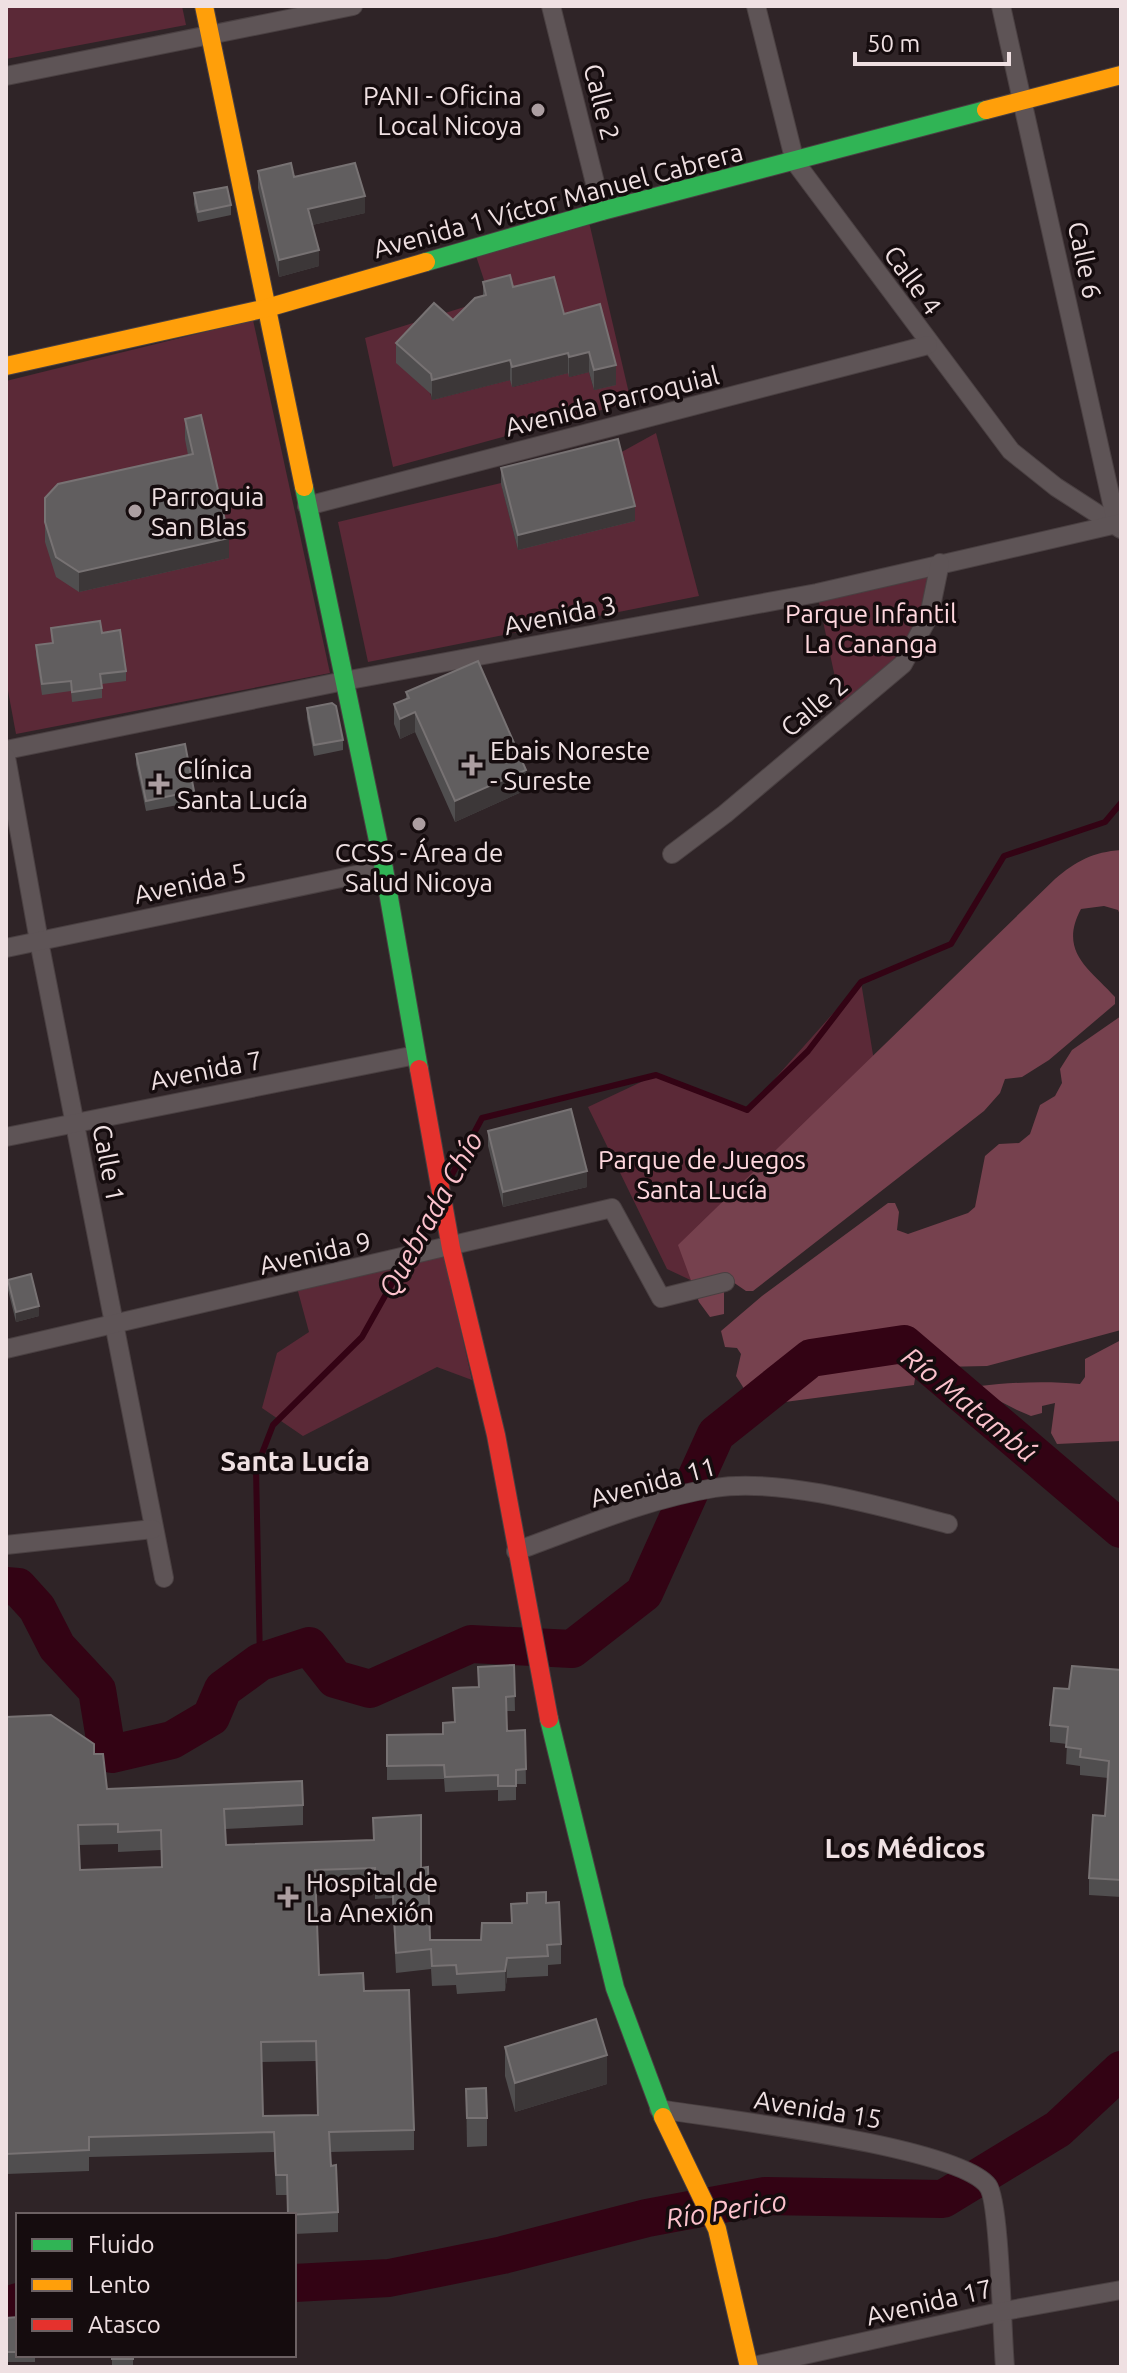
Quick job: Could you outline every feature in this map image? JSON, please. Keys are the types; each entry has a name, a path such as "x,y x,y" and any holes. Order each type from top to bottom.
{"street":[{"path":"204,6 384,869 451,1248 496,1435 538,1672 615,1988 659,2109 717,2229 749,2367"},
{"path":"6,76 353,6"},
{"name":"Calle 2","path":"551,6 602,211"},
{"name":"Calle 4","path":"756,6 795,162 928,345 1011,451 1056,487 1120,526"},
{"name":"Calle 6","path":"1001,6 1120,526"},
{"name":"Avenida 1 Víctor Manuel Cabrera","path":"6,366 267,308 602,211 1121,75"},
{"name":"Avenida Parroquial","path":"307,506 928,345"},
{"name":"Avenida 3","path":"6,750 344,681 817,593 940,563 1120,526"},
{"name":"Calle 2","path":"672,854 725,814 903,664 929,616 940,563"},
{"name":"Calle 1","path":"6,757 164,1578"},
{"name":"Avenida 5","path":"6,948 384,869"},
{"name":"Avenida 7","path":"6,1137 416,1055"},
{"name":"Avenida 9","path":"6,1349 451,1248 612,1208 661,1298 725,1282"},
{"name":"Avenida 11","path":"516,1551 623,1513 714,1488 773,1487 948,1524"},
{"path":"6,1545 153,1529"},
{"name":"Avenida 15","path":"659,2109 884,2144 967,2169 989,2187 996,2213 999,2312"},
{"name":"Avenida 17","path":"749,2367 999,2312 1121,2290"},
{"path":"999,2312 1005,2367"}],"green space":[{"path":"6,6 182,6 186,25 6,59"},
{"path":"589,222 631,402 393,467 365,338 474,304 483,296 485,283 475,253","holes":["600,325 615,385 594,390 589,372 570,377 568,373 513,387 510,380 432,400 425,373"]},
{"path":"253,320 330,673 16,734 6,680 6,381"},
{"path":"656,433 699,596 368,662 338,522 501,483 518,550 618,454"},
{"name":"Parque Infantil La Cananga","path":"940,563 903,664 843,715 817,593"},
{"name":"Parque de Juegos Santa Lucía","path":"861,982 880,1097 699,1284 667,1269 588,1107 656,1075 747,1110"},
{"path":"443,1251 472,1380 437,1367 303,1436 262,1408 277,1353 309,1332 296,1284"}],"shaded area":[{"path":"1121,850 1121,917 1118,910 1104,906 1081,909 1073,937 1080,959 1115,997 1115,1004 1049,1060 1022,1077 1005,1079 1000,1093 984,1111 753,1291 746,1291 730,1280 724,1286 724,1314 710,1317 699,1302 678,1245 1055,879 1085,858"},
{"path":"1121,1016 1121,1330 987,1366 940,1367 916,1372 914,1385 755,1406 736,1376 741,1354 737,1348 725,1347 721,1331 762,1296 888,1203 895,1203 899,1212 897,1230 908,1234 968,1213 975,1207 985,1156 999,1144 1019,1143 1030,1134 1040,1105 1055,1096 1062,1083 1060,1069 1072,1050"},
{"path":"1121,1340 1121,1441 1057,1444 1051,1433 1055,1403 1042,1406 1042,1413 1031,1416 980,1391 980,1386 1005,1384 1080,1384 1085,1377 1085,1359"}],"building":[{"path":"291,163 294,177 355,163 365,196 308,209 319,250 279,260 258,171"},
{"path":"227,187 231,205 198,212 194,193"},
{"path":"510,275 513,287 554,277 564,314 600,304 616,365 594,370 589,352 569,357 568,353 512,367 510,360 432,380 431,374 396,343 434,303 453,320 475,298 486,295 483,282"},
{"name":"Parroquia San Blas","path":"201,415 229,538 79,572 56,557 45,522 45,498 58,484 193,454 185,419"},
{"path":"618,439 635,506 518,535 501,468"},
{"path":"100,621 102,633 120,630 126,671 100,674 102,688 72,692 71,681 42,684 36,645 53,643 51,628"},
{"name":"Ebais Noreste - Sureste","path":"478,661 526,770 455,801 415,712 400,719 394,704 409,698 406,692"},
{"path":"332,703 336,706 343,740 314,745 307,708"},
{"path":"185,744 194,791 146,801 136,754"},
{"path":"571,1109 587,1171 503,1192 488,1131"},
{"path":"31,1274 39,1306 16,1312 8,1280"},
{"path":"514,1665 515,1696 506,1697 507,1731 525,1730 526,1769 516,1770 516,1786 498,1786 498,1775 445,1777 444,1765 387,1766 387,1735 443,1734 443,1723 455,1722 453,1688 479,1687 478,1667"},
{"path":"1072,1666 1121,1670 1121,1880 1089,1878 1093,1815 1105,1816 1109,1761 1080,1757 1081,1749 1066,1747 1068,1727 1050,1725 1054,1688 1069,1689"},
{"path":"51,1715 94,1744 94,1754 103,1754 107,1789 302,1781 303,1805 224,1809 226,1845 374,1840 373,1818 421,1815 421,1868 428,1867 430,1940 481,1940 482,1923 512,1923 511,1904 527,1903 527,1893 546,1892 546,1903 559,1902 561,1944 547,1945 548,1956 507,1958 505,1971 457,1974 456,1965 432,1966 431,1949 396,1953 392,1878 375,1879 375,1868 315,1870 319,1975 363,1973 364,1991 409,1990 414,2130 329,2132 331,2166 336,2165 338,2212 288,2213 287,2175 276,2175 274,2132 89,2137 89,2150 6,2154 6,1717","holes":["118,1824 118,1832 161,1830 162,1867 80,1870 78,1825","316,2041 318,2115 263,2116 261,2042"]},
{"path":"596,2019 607,2055 515,2083 505,2047"},
{"path":"486,2088 487,2118 467,2118 466,2089"},
{"path":"16,2317 16,2352 6,2352 6,2318"},
{"path":"112,2357 133,2357 133,2359"}],"waterway":[{"name":"Quebrada Chío","path":"448,1182 482,1118 656,1075 747,1110 808,1051 861,982 951,944 1004,856 1105,822 1121,803"},
{"name":"Quebrada Chío","path":"409,1252 435,1205"},
{"name":"Quebrada Chío","path":"260,1662 256,1469 273,1425 362,1337 404,1262"},
{"name":"Río Matambú","path":"6,1586 18,1587 37,1608 57,1647 97,1690 105,1739 112,1754 172,1740 211,1717 223,1689 260,1662 309,1646 335,1679 370,1689 471,1644 572,1649 644,1593 716,1434 811,1358 904,1344 1121,1529"},
{"name":"Río Perico","path":"296,2283 389,2278 503,2255 647,2218 765,2196 943,2199 1058,2129 1121,2070"},
{"name":"Río Perico","path":"6,2306 16,2303"}],"traffic: fast":[{"path":"426,262 602,211 986,110"},
{"path":"304,487 384,869 419,1069"},
{"path":"549,1719 615,1988 663,2117"}],"traffic: slow":[{"path":"204,6 304,487"},
{"path":"986,110 1121,75"},
{"path":"6,366 267,308 426,262"},
{"path":"663,2117 717,2229 749,2367"}],"traffic: jam":[{"path":"419,1069 451,1248 496,1435 549,1719"}],"place":[{"name":"PANI - Oficina Local Nicoya","path":"538,110"},
{"name":"Parroquia San Blas","path":"135,511"},
{"name":"Ebais Noreste - Sureste","path":"472,765"},
{"name":"Clínica Santa Lucía","path":"159,784"},
{"name":"CCSS - Área de Salud Nicoya","path":"419,824"},
{"name":"Hospital de La Anexión","path":"288,1897"}],"district":[{"name":"Santa Lucía","path":"295,1460"},
{"name":"Los Médicos","path":"905,1847"}]}
